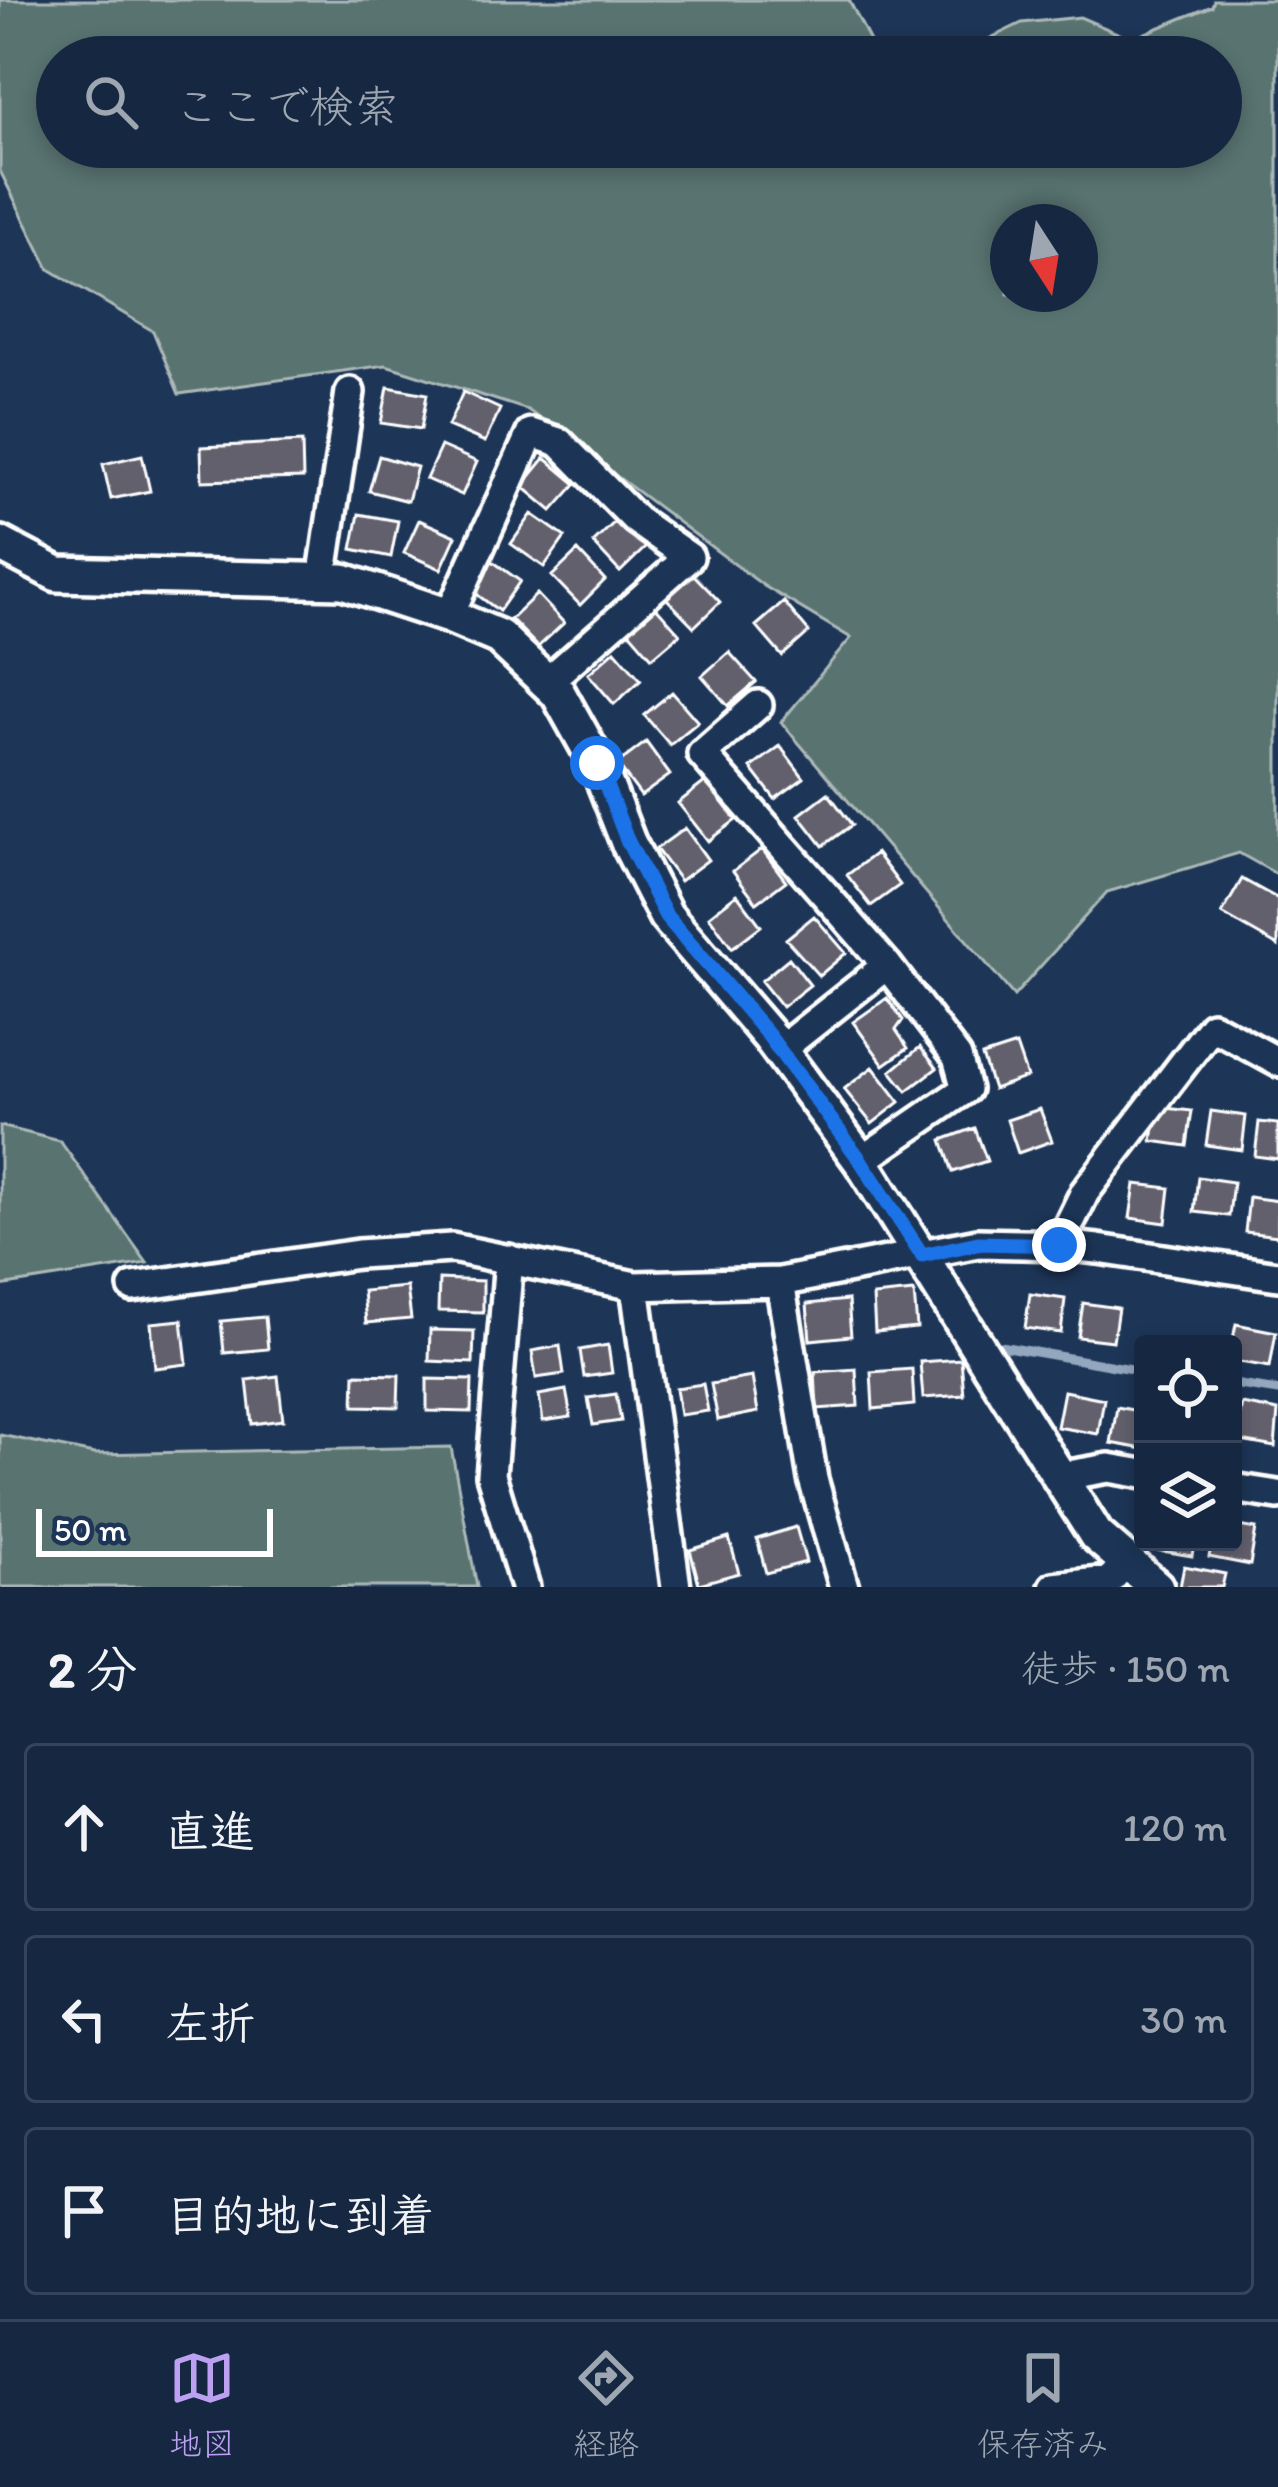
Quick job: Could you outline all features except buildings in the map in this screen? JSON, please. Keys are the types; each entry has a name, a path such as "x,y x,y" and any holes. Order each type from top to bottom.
{"street":[{"path":"322,580 350,392"},
{"path":"449,616 531,434 559,442 636,520 689,556 547,682"},
{"path":"0,544 57,574 343,581 499,637 559,693 597,763 628,842 666,916 780,1050 861,1161 1096,1535 1156,1587"},
{"path":"758,705 702,754 887,965 957,1057 966,1089 861,1161"},
{"path":"780,1050 887,965"},
{"path":"1059,1245 1085,1192 1212,1026 1278,1061"},
{"path":"133,1287 358,1254 452,1248 635,1286 780,1282 978,1243 1059,1245 1278,1276"},
{"path":"509,1258 490,1475 525,1587"},
{"path":"780,1282 813,1479 844,1587"},
{"path":"635,1286 676,1587"},
{"path":"1057,1477 1109,1468 1134,1472"},
{"path":"1242,1489 1278,1495"},
{"path":"1054,1587 1109,1581 1127,1562"}],"green space":[{"path":"0,0 849,0 867,36 36,36 36,168 1242,168 1242,36 1138,36 1212,6 1214,0 1278,0 1278,875 1239,853 1107,892 1014,996 781,722 851,638 764,586 528,410 386,365 179,394 153,331 49,269 0,171"},
{"path":"1080,17 1124,36 995,36 1022,23"},
{"path":"0,1126 60,1141 147,1263 0,1286"},
{"path":"0,1435 94,1454 451,1447 477,1587 0,1587"}],"waterway":[{"path":"1001,1346 1134,1369"},
{"path":"1242,1385 1278,1391"}],"route":[{"path":"597,763 628,842 666,916 769,1036 861,1161 922,1255 978,1243 1059,1245"}]}
